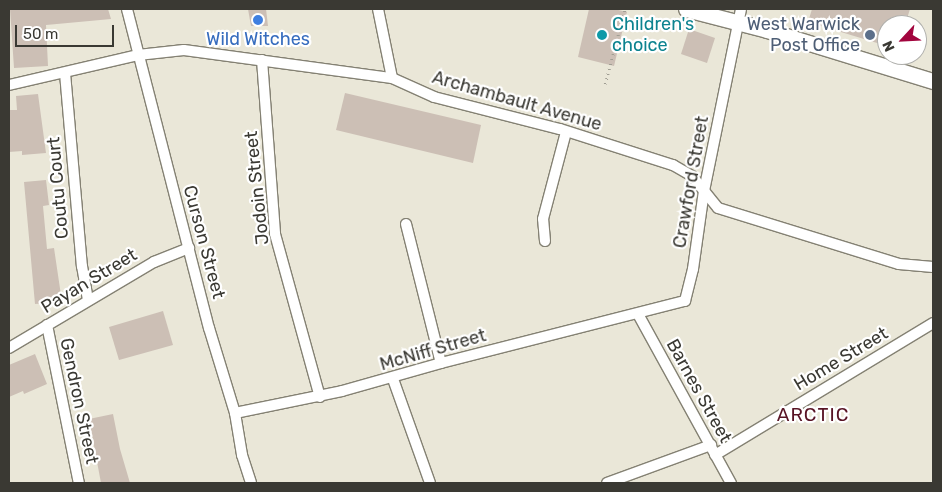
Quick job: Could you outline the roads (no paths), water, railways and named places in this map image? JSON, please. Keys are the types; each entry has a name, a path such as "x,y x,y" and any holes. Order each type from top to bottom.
{"main road":[{"path":"686,9 739,15 933,81"}],"street":[{"name":"Curson Street","path":"127,9 234,413 242,455 251,483"},
{"path":"378,9 392,78"},
{"name":"Crawford Street","path":"638,314 685,300 694,269 704,191 739,15"},
{"name":"Archambault Avenue","path":"9,85 138,55 184,50 392,78 434,96 566,132 673,165 692,176 718,208 899,264 933,267"},
{"name":"Jodoin Street","path":"262,60 276,234 320,396"},
{"name":"Coutu Court","path":"65,73 82,266 88,299"},
{"path":"545,241 543,219 566,132"},
{"path":"406,224 441,363"},
{"name":"Payan Street","path":"9,348 88,299 154,262 189,248"},
{"name":"McNiff Street","path":"234,413 393,379 441,363 638,314"},
{"name":"Barnes Street","path":"638,314 731,483"},
{"name":"Home Street","path":"607,483 713,450 933,323"},
{"name":"Gendron Street","path":"47,325 80,483"},
{"path":"393,379 430,483"}],"place":[{"name":"Wild Witches","path":"258,20"},
{"name":"Children's choice","path":"602,35"},
{"name":"West Warwick Post Office","path":"870,35"}],"district":[{"name":"ARCTIC","path":"813,415"}]}
